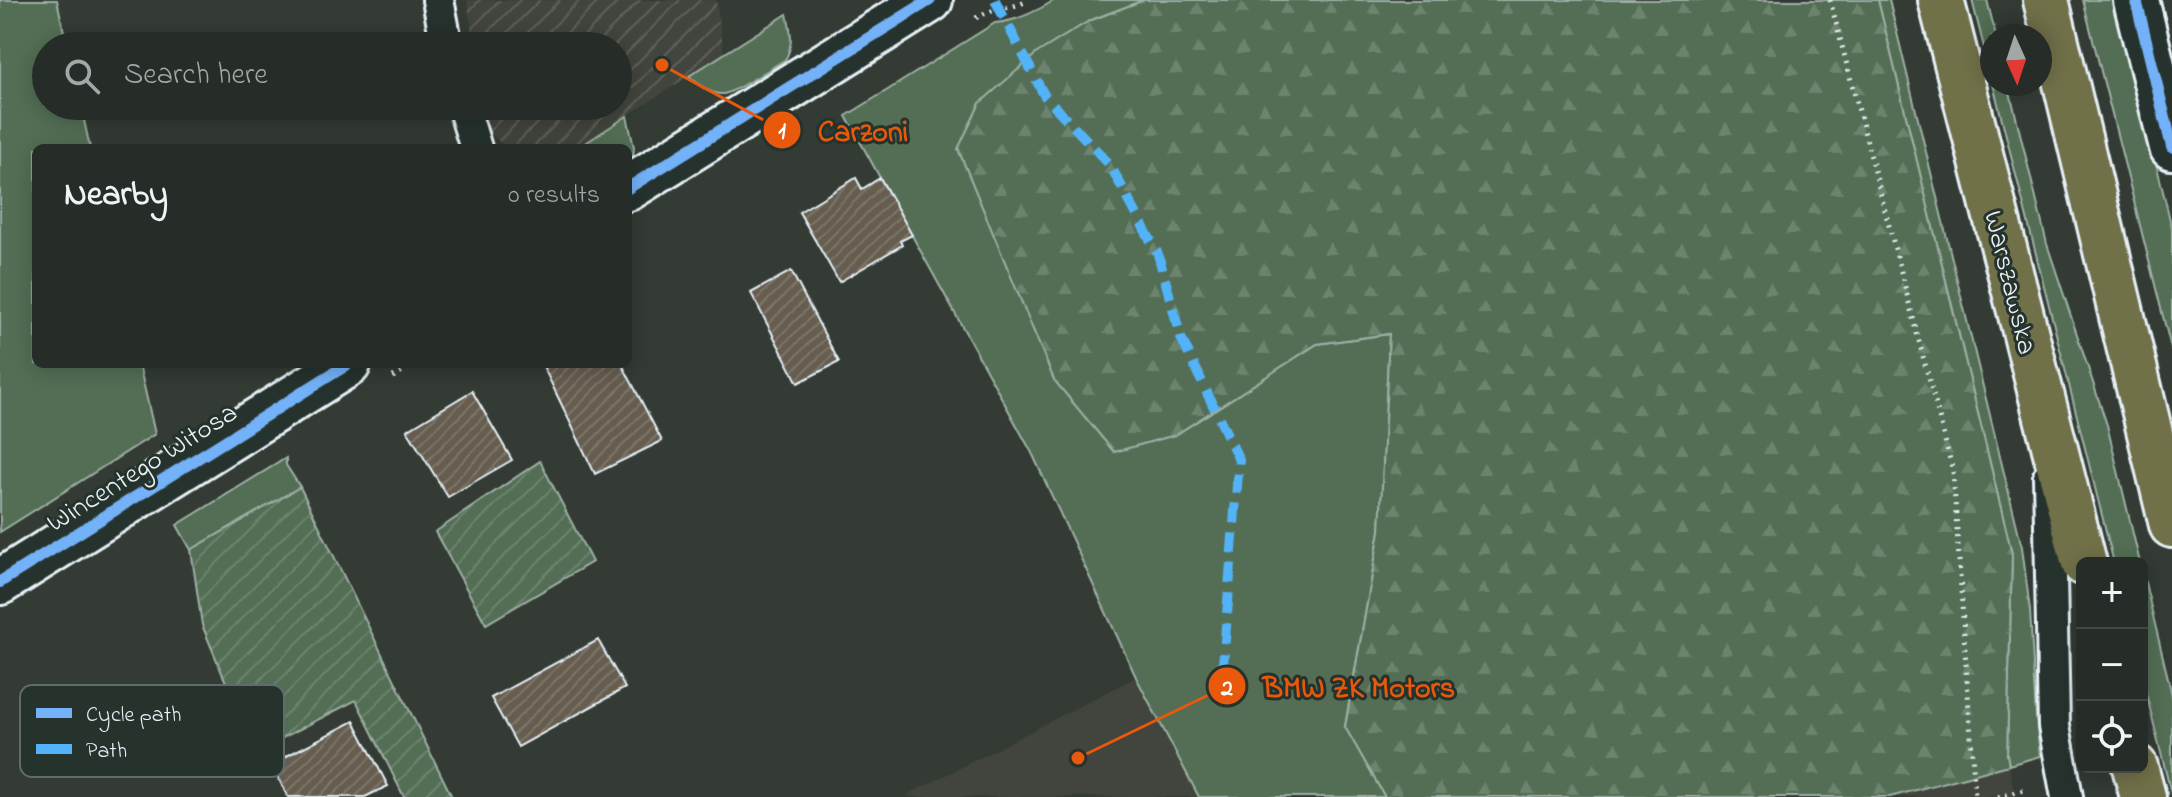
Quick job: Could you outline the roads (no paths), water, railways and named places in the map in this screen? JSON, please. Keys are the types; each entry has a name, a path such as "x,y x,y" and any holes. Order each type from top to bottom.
{"main road":[{"name":"Warszawska","path":"1941,0 2082,557"},
{"path":"2046,0 2172,525"},
{"path":"2137,773 2143,797"}],"street":[{"path":"632,186 930,0"},
{"path":"2136,0 2172,147"},
{"name":"Wincentego Witosa","path":"0,582 342,368"}],"lane":[{"path":"438,0 444,32"},
{"path":"467,120 475,144"},
{"path":"2049,426 2054,726 2067,797"}],"place":[{"name":"Carzoni","path":"662,65"},
{"name":"BMW ZK Motors","path":"1078,758"}]}
